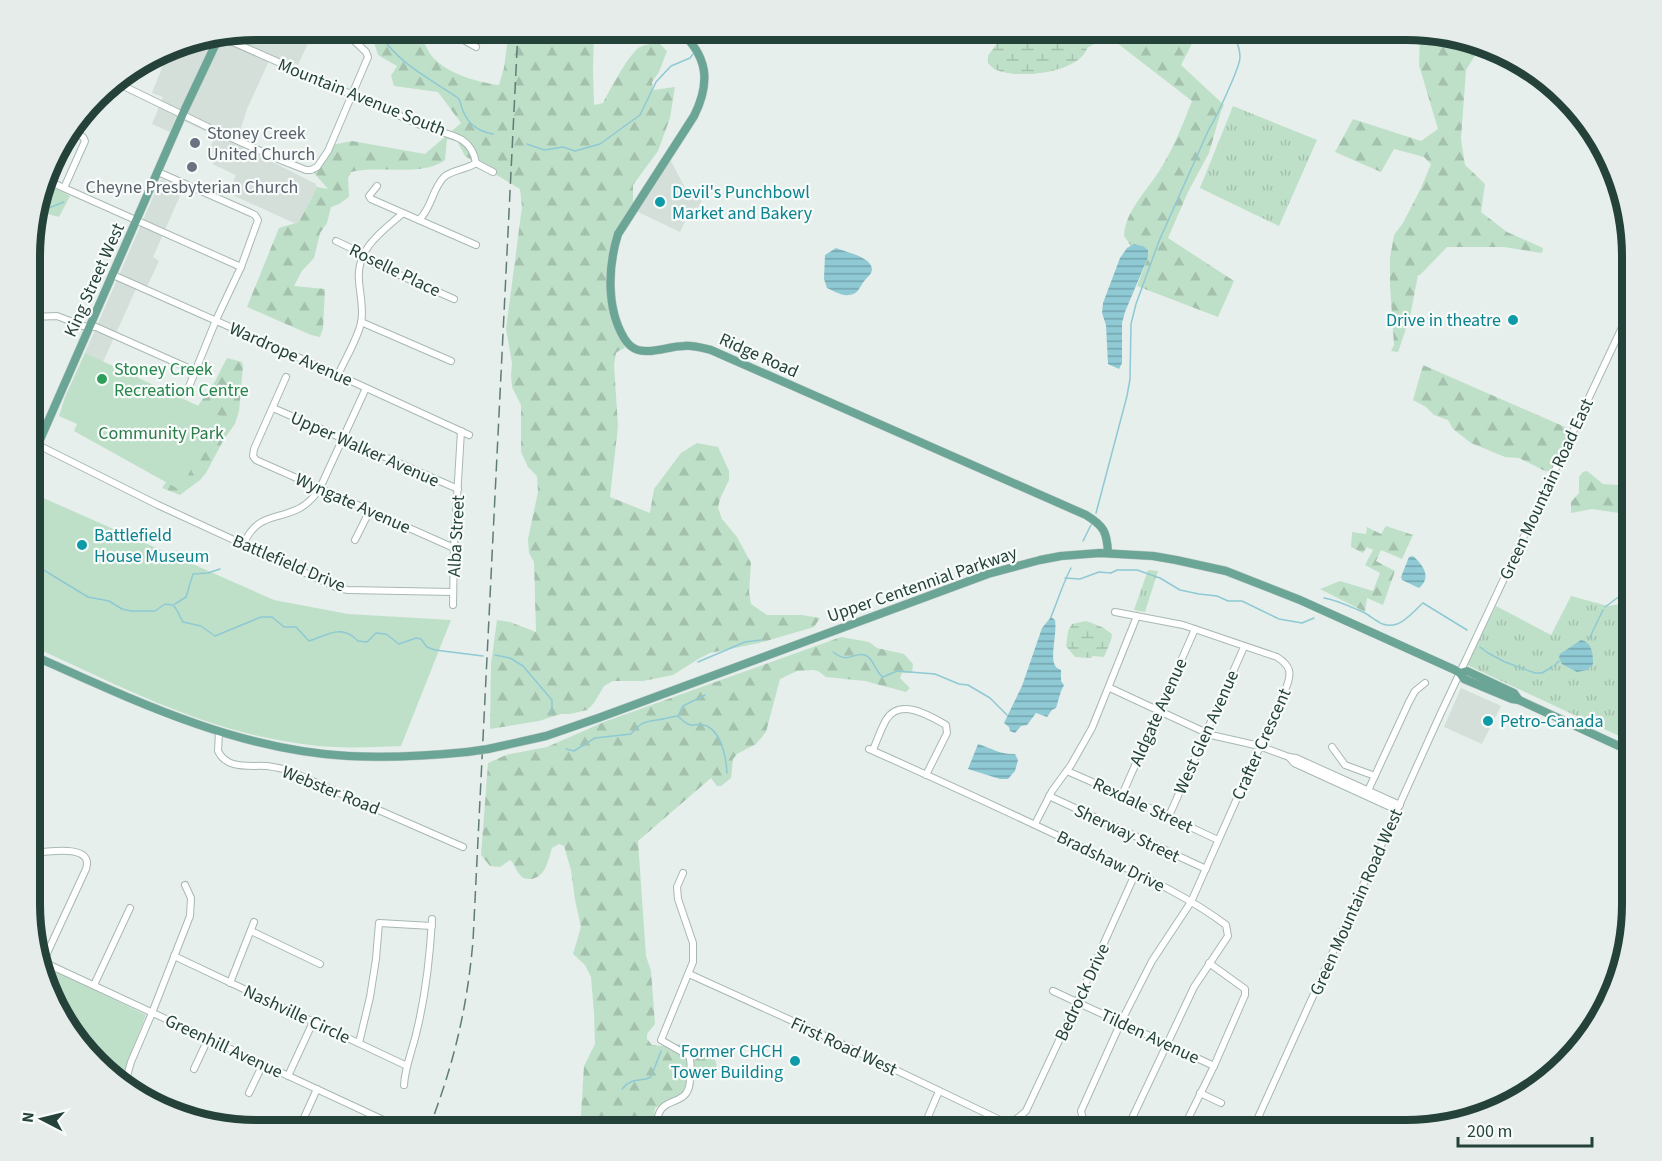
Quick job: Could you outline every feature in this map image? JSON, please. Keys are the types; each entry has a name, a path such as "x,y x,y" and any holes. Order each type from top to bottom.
{"main road":[{"name":"Ridge Road","path":"689,40 701,58 705,83 700,104 618,234 614,253 612,303 616,321 626,342 639,350 650,351 684,346 711,350 1086,515 1096,521 1106,533 1108,553"},
{"name":"King Street West","path":"40,440 215,45"},
{"name":"Upper Centennial Parkway","path":"40,658 193,723 272,745 346,756 392,757 467,752 546,736 988,574 1061,556 1108,553 1153,556 1226,571 1300,600 1460,673 1464,680 1519,700 1622,747"}],"street":[{"path":"124,86 283,161 311,170 317,167 328,151 368,54 353,40"},
{"path":"464,40 476,46"},
{"name":"Mountain Avenue South","path":"232,42 425,127 461,138 475,156 476,163"},
{"path":"64,188 84,146 83,137 78,135"},
{"path":"419,220 428,209 443,178 451,172 476,163 493,172"},
{"path":"158,172 255,215 258,220 241,267 216,320 186,394"},
{"path":"53,183 241,267"},
{"path":"377,186 369,197 402,214 476,245"},
{"path":"338,375 361,322 358,273 362,257 379,232 402,214"},
{"name":"Roselle Place","path":"336,242 357,251 368,261 454,299"},
{"name":"Wardrope Avenue","path":"113,275 469,435"},
{"path":"40,317 57,316 83,326 96,327 195,371"},
{"path":"361,322 451,362"},
{"name":"Green Mountain Road East","path":"1460,673 1622,327"},
{"path":"273,408 286,377"},
{"path":"243,545 261,521 302,507 310,501 320,488 366,388"},
{"name":"Upper Walker Avenue","path":"273,408 458,489"},
{"name":"Wyngate Avenue","path":"273,408 254,449 253,456 256,460 454,548"},
{"name":"Alba Street","path":"453,606 454,548 462,431"},
{"name":"Battlefield Drive","path":"40,446 131,492 338,588 453,592"},
{"path":"355,540 369,512"},
{"name":"Crafter Crescent","path":"1085,1120 1081,1111 1121,1022 1152,961 1191,902 1286,688 1290,672 1287,664 1277,657 1172,622 1115,612"},
{"path":"1035,824 1049,796 1085,742 1110,688 1137,616"},
{"name":"Aldgate Avenue","path":"1122,795 1195,629"},
{"name":"West Glen Avenue","path":"1169,816 1244,647"},
{"name":"Green Mountain Road West","path":"1257,1120 1460,673"},
{"path":"1367,793 1409,702 1415,691 1425,683"},
{"path":"1110,688 1206,733 1260,746 1289,757 1294,763 1398,808"},
{"name":"Bradshaw Drive","path":"927,774 947,733 946,725 917,711 897,710 886,720 871,749 1136,872 1191,902 1226,925 1228,936 1194,987 1131,1120"},
{"name":"Webster Road","path":"219,732 218,751 226,761 244,766 266,766 287,770 463,847"},
{"path":"1332,747 1345,765 1375,777"},
{"name":"Rexdale Street","path":"1067,771 1218,840"},
{"name":"Sherway Street","path":"1049,796 1206,869"},
{"path":"40,852 70,850 86,857 88,861 46,953"},
{"name":"Bedrock Drive","path":"1027,1120 1026,1111 1136,872"},
{"path":"657,1120 660,1110 669,1103 684,1097 691,1084 692,1061 690,1057 661,1040 693,962 693,943 678,899 677,887 683,873"},
{"path":"127,1077 190,916 191,898 185,885"},
{"path":"94,985 129,908"},
{"path":"404,1085 425,995 432,919"},
{"name":"Nashville Circle","path":"254,922 230,983 407,1066"},
{"name":"Nashville Circle","path":"359,1043 370,997 379,923 432,926"},
{"path":"251,931 320,964"},
{"path":"174,956 230,983"},
{"path":"1187,1120 1245,995 1245,989 1209,963"},
{"name":"Greenhill Avenue","path":"50,965 383,1120"},
{"name":"First Road West","path":"689,974 998,1119 1015,1119"},
{"name":"Tilden Avenue","path":"1053,991 1214,1066"},
{"path":"288,1076 313,1022"},
{"path":"194,1069 208,1039"},
{"path":"249,1093 263,1064"},
{"path":"303,1120 317,1089"},
{"path":"927,1120 939,1090"},
{"path":"1200,1093 1221,1103"},
{"name":"Bedrock Drive","path":"1015,1119 1026,1111"}],"shaded area":[{"path":"309,40 298,65 285,59 281,67 269,61 247,109 239,134 247,149 316,184 317,187 299,222 294,223 228,193 236,175 212,164 216,158 208,153 215,136 176,117 170,132 152,124 163,97 152,93 164,61 187,52 228,42"},
{"path":"670,159 685,188 705,192 696,213 690,211 680,232 636,211"},
{"path":"161,179 183,189 153,257 159,261 144,293 136,289 103,362 85,353"},
{"path":"1461,688 1501,706 1482,744 1444,727"}],"green space":[{"path":"373,40 423,40 437,62 453,72 481,82 499,85 508,40 594,40 594,105 603,103 623,67 637,49 645,45 660,44 667,51 659,72 652,82 653,90 675,87 670,118 658,151 633,185 633,204 614,236 608,288 611,318 625,348 616,353 614,365 618,426 610,497 650,513 654,489 681,453 697,443 718,447 729,471 729,480 718,508 722,519 737,537 751,563 749,592 751,604 767,615 802,615 820,618 814,627 759,643 710,653 673,675 643,681 613,681 604,686 587,710 490,729 491,664 497,620 510,622 536,632 534,562 529,553 528,539 538,492 537,476 528,467 521,452 521,405 512,387 512,363 506,329 522,207 520,189 465,156 457,141 447,139 445,160 436,165 413,169 351,172 348,178 349,197 331,207 327,223 320,233 314,258 302,271 294,286 325,289 323,329 320,337 247,307 279,228 299,222 317,187 328,189 314,173 327,146 352,141 425,154 461,123 438,92 394,86 391,76 397,66 378,55"},
{"path":"1000,40 1101,40 1087,48 1082,57 1072,63 1046,72 1017,74 1005,72 995,69 988,63 988,56"},
{"path":"1000,40 1077,40 1087,48 1082,57 1060,69 1031,74 1017,74 995,69 988,63 988,56"},
{"path":"1113,40 1194,40 1181,65 1224,105 1209,153 1188,192 1168,238 1234,281 1218,317 1137,286 1148,257 1143,246 1134,244 1131,246 1124,236 1128,218 1166,160 1192,101"},
{"path":"1420,41 1461,48 1476,54 1466,70 1461,139 1465,165 1485,184 1481,212 1507,232 1543,248 1542,253 1504,247 1447,247 1418,275 1410,317 1398,352 1391,351 1394,345 1390,258 1394,235 1403,223 1431,164 1424,157 1394,149 1381,172 1335,152 1353,119 1421,141 1438,129 1419,65"},
{"path":"1233,106 1317,140 1279,226 1200,188"},
{"path":"52,187 70,196 59,217 45,213"},
{"name":"Community Park","path":"85,353 220,416 180,490 74,431 77,424 59,416"},
{"path":"227,358 242,362 243,366 239,411 235,424 200,480 180,495 162,488 169,478 198,406"},
{"path":"1423,365 1571,431 1555,472 1545,471 1519,458 1505,457 1471,443 1453,429 1448,420 1434,415 1426,407 1413,400"},
{"path":"1587,471 1603,484 1622,485 1622,514 1592,509 1571,513 1571,502 1579,493 1579,477"},
{"path":"40,497 274,600 348,614 451,620 401,746 321,746 273,739 202,720 133,692 40,650"},
{"path":"1386,526 1413,535 1402,559 1381,550 1376,561 1395,571 1383,605 1367,598 1365,612 1320,589 1340,581 1373,591 1380,573 1365,565 1373,550 1367,547 1363,553 1351,547 1352,532 1366,534 1367,527 1381,534"},
{"path":"1148,570 1158,571 1145,612 1134,610"},
{"path":"1571,596 1608,606 1622,604 1622,737 1467,665 1496,606 1551,635"},
{"path":"1086,621 1112,634 1104,657 1075,657 1066,646 1068,631 1072,624"},
{"path":"841,637 869,642 877,648 904,654 913,664 912,673 902,673 900,678 910,688 906,692 865,681 826,677 813,670 797,671 780,679 766,732 756,744 737,754 733,759 731,778 721,786 717,786 711,778 638,841 646,956 651,971 655,1024 647,1034 647,1039 652,1045 676,1044 692,1053 713,1057 717,1066 715,1076 695,1071 682,1094 655,1108 653,1120 581,1120 584,1066 595,1044 594,1013 591,977 585,965 573,954 581,927 571,870 564,846 559,844 552,848 543,871 536,878 531,879 521,876 510,860 500,867 490,866 481,855 488,763 506,755 547,747 604,722"},
{"path":"50,969 146,1015 124,1075 85,1036 69,1012"}],"water":[{"path":"1134,244 1148,250 1148,257 1122,323 1122,363 1119,369 1108,364 1106,325 1102,313 1103,303 1120,258 1127,248"},
{"path":"836,248 863,258 872,269 857,292 849,295 843,295 827,288 824,279 825,255"},
{"path":"1413,556 1425,571 1425,580 1419,588 1402,580 1401,577 1409,557"},
{"path":"1051,617 1055,620 1054,663 1061,670 1061,681 1064,685 1056,708 1047,717 1036,713 1027,725 1021,726 1015,733 1010,731 1004,723 1022,686 1042,628"},
{"path":"1581,640 1590,646 1593,664 1587,670 1577,672 1562,664 1559,658 1560,654"},
{"path":"978,744 1015,754 1018,760 1015,771 1008,779 1000,779 968,769"}],"waterway":[{"path":"384,40 403,61 458,98 471,124 493,134"},
{"path":"697,44 699,40"},
{"path":"1096,513 1127,396 1130,379 1131,324 1136,304 1159,241 1239,64 1240,53 1235,40"},
{"path":"527,144 544,150 563,147 575,151 600,144 640,115 656,82 671,66 690,58 693,54"},
{"path":"46,209 64,202"},
{"path":"1083,541 1091,525"},
{"path":"40,568 88,597 109,601 122,609 155,611 165,604 173,605 183,622 201,626 215,636 261,617 272,617 284,627 296,627 309,641 340,632 358,641 367,642 376,633 386,634 399,644 416,638 421,639 427,647 435,650 483,656"},
{"path":"1051,617 1071,568"},
{"path":"175,604 186,597 193,574 220,569"},
{"path":"1065,578 1080,579 1099,572 1137,570 1160,578 1180,590 1217,596 1228,601 1242,601 1279,619 1302,623 1314,618"},
{"path":"1605,607 1622,594"},
{"path":"1324,598 1354,608 1387,625 1400,623 1423,603 1467,630"},
{"path":"1589,639 1603,610"},
{"path":"698,662 745,642 761,640"},
{"path":"1480,647 1505,662 1535,673 1542,673 1552,667"},
{"path":"833,652 848,658 865,655 883,677 897,671 935,674 959,684 968,685 990,698 1007,715"},
{"path":"495,655 510,658 523,666 552,700 551,714"},
{"path":"1554,666 1559,661"},
{"path":"566,749 574,751 595,738 631,734 645,722 678,716 683,706 705,695"},
{"path":"678,716 687,724 703,725 712,730 720,740 727,773"},
{"path":"622,1089 633,1081 651,1077 661,1051"}],"railway":[{"path":"432,1120 458,1038 473,941 518,40"}],"place":[{"name":"Stoney Creek United Church","path":"195,143"},
{"name":"Cheyne Presbyterian Church","path":"192,167"},
{"name":"Devil's Punchbowl Market and Bakery","path":"660,202"},
{"name":"Drive in theatre","path":"1513,320"},
{"name":"Stoney Creek Recreation Centre","path":"102,379"},
{"name":"Battlefield House Museum","path":"82,545"},
{"name":"Petro-Canada","path":"1488,721"},
{"name":"Former CHCH Tower Building","path":"795,1061"}]}
